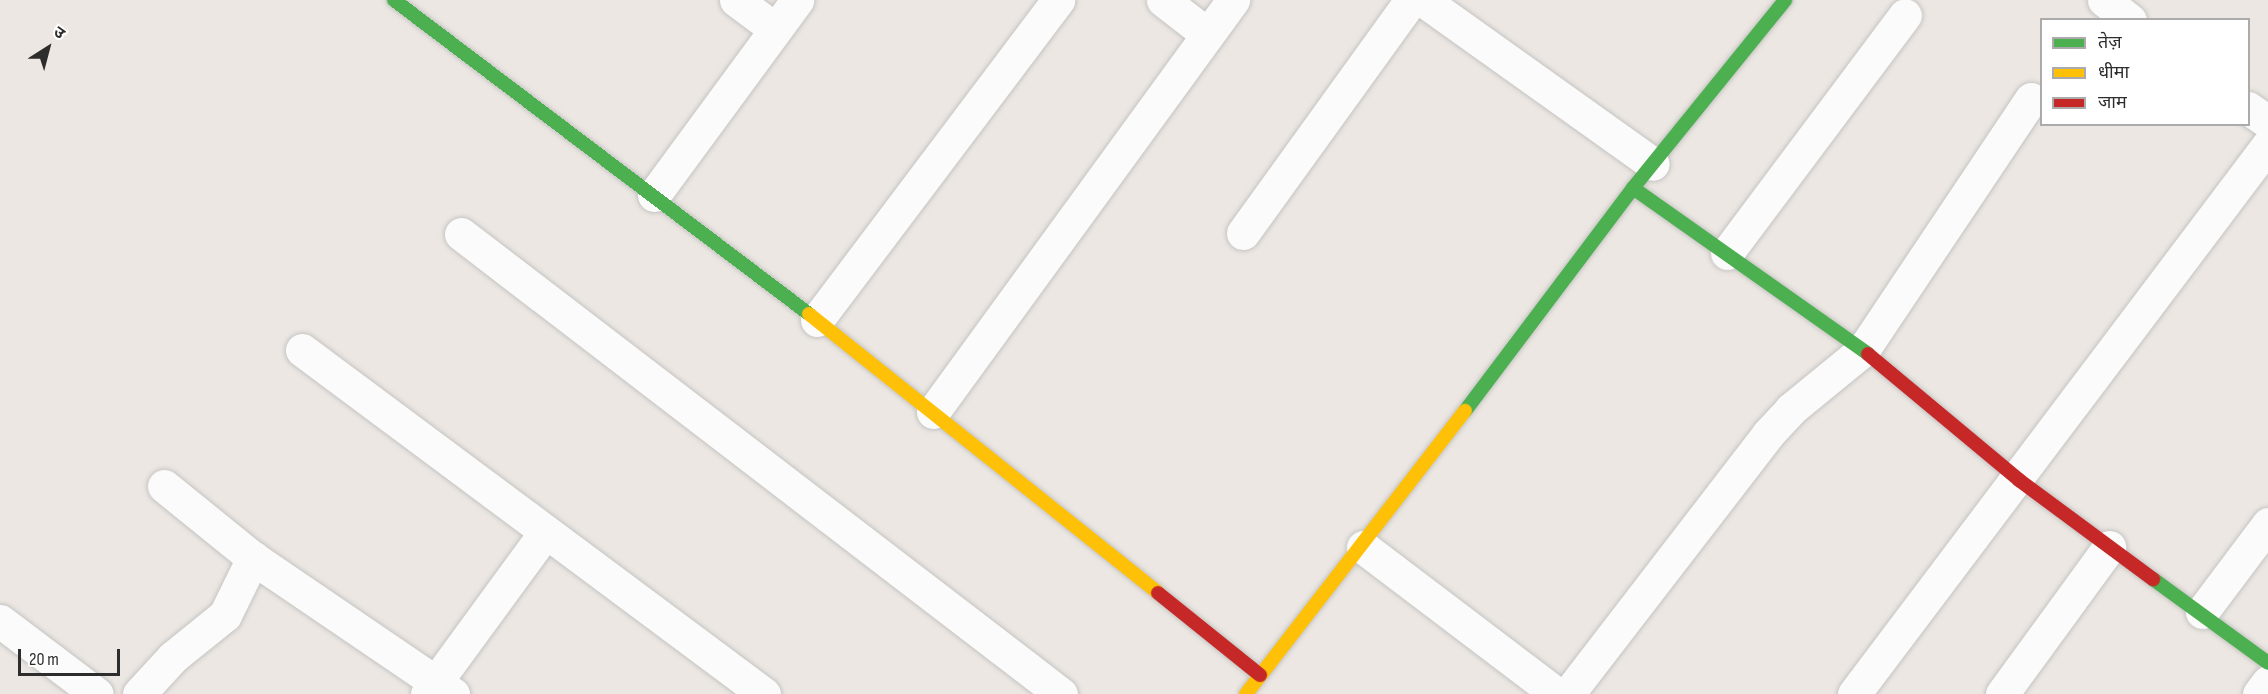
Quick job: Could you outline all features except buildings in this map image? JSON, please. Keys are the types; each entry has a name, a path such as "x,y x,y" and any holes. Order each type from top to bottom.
{"street":[{"path":"394,0 816,320 1260,675"},
{"path":"736,0 775,29"},
{"path":"654,195 797,0"},
{"path":"816,320 1058,0"},
{"path":"1163,0 1207,34"},
{"path":"933,412 1233,0"},
{"path":"1243,233 1411,0"},
{"path":"1423,0 1643,176 1727,252 1863,350 2019,480 2202,612 2268,663"},
{"path":"1246,694 1363,547 1643,176 1784,0"},
{"path":"2104,0 2127,18"},
{"path":"1727,252 1905,15"},
{"path":"1568,694 1779,421 1863,350 2031,99"},
{"path":"2250,109 2268,122"},
{"path":"1854,694 2019,480 2268,145"},
{"path":"461,234 1061,694"},
{"path":"302,350 764,694"},
{"path":"164,486 253,558 439,690 545,533"},
{"path":"2202,612 2268,524"},
{"path":"1363,547 1557,694"},
{"path":"2002,694 2109,547"},
{"path":"139,694 173,657 225,615 253,558"},
{"path":"0,621 98,694"},
{"path":"2259,694 2268,682"}],"traffic: fast":[{"path":"394,0 809,314"},
{"path":"1465,411 1633,188 1785,0"},
{"path":"1633,188 1868,354"},
{"path":"2153,579 2268,663"}],"traffic: slow":[{"path":"809,314 1158,593"},
{"path":"1246,694 1465,411"}],"traffic: jam":[{"path":"1868,354 2019,480 2153,579"},
{"path":"1158,593 1260,675"}]}
